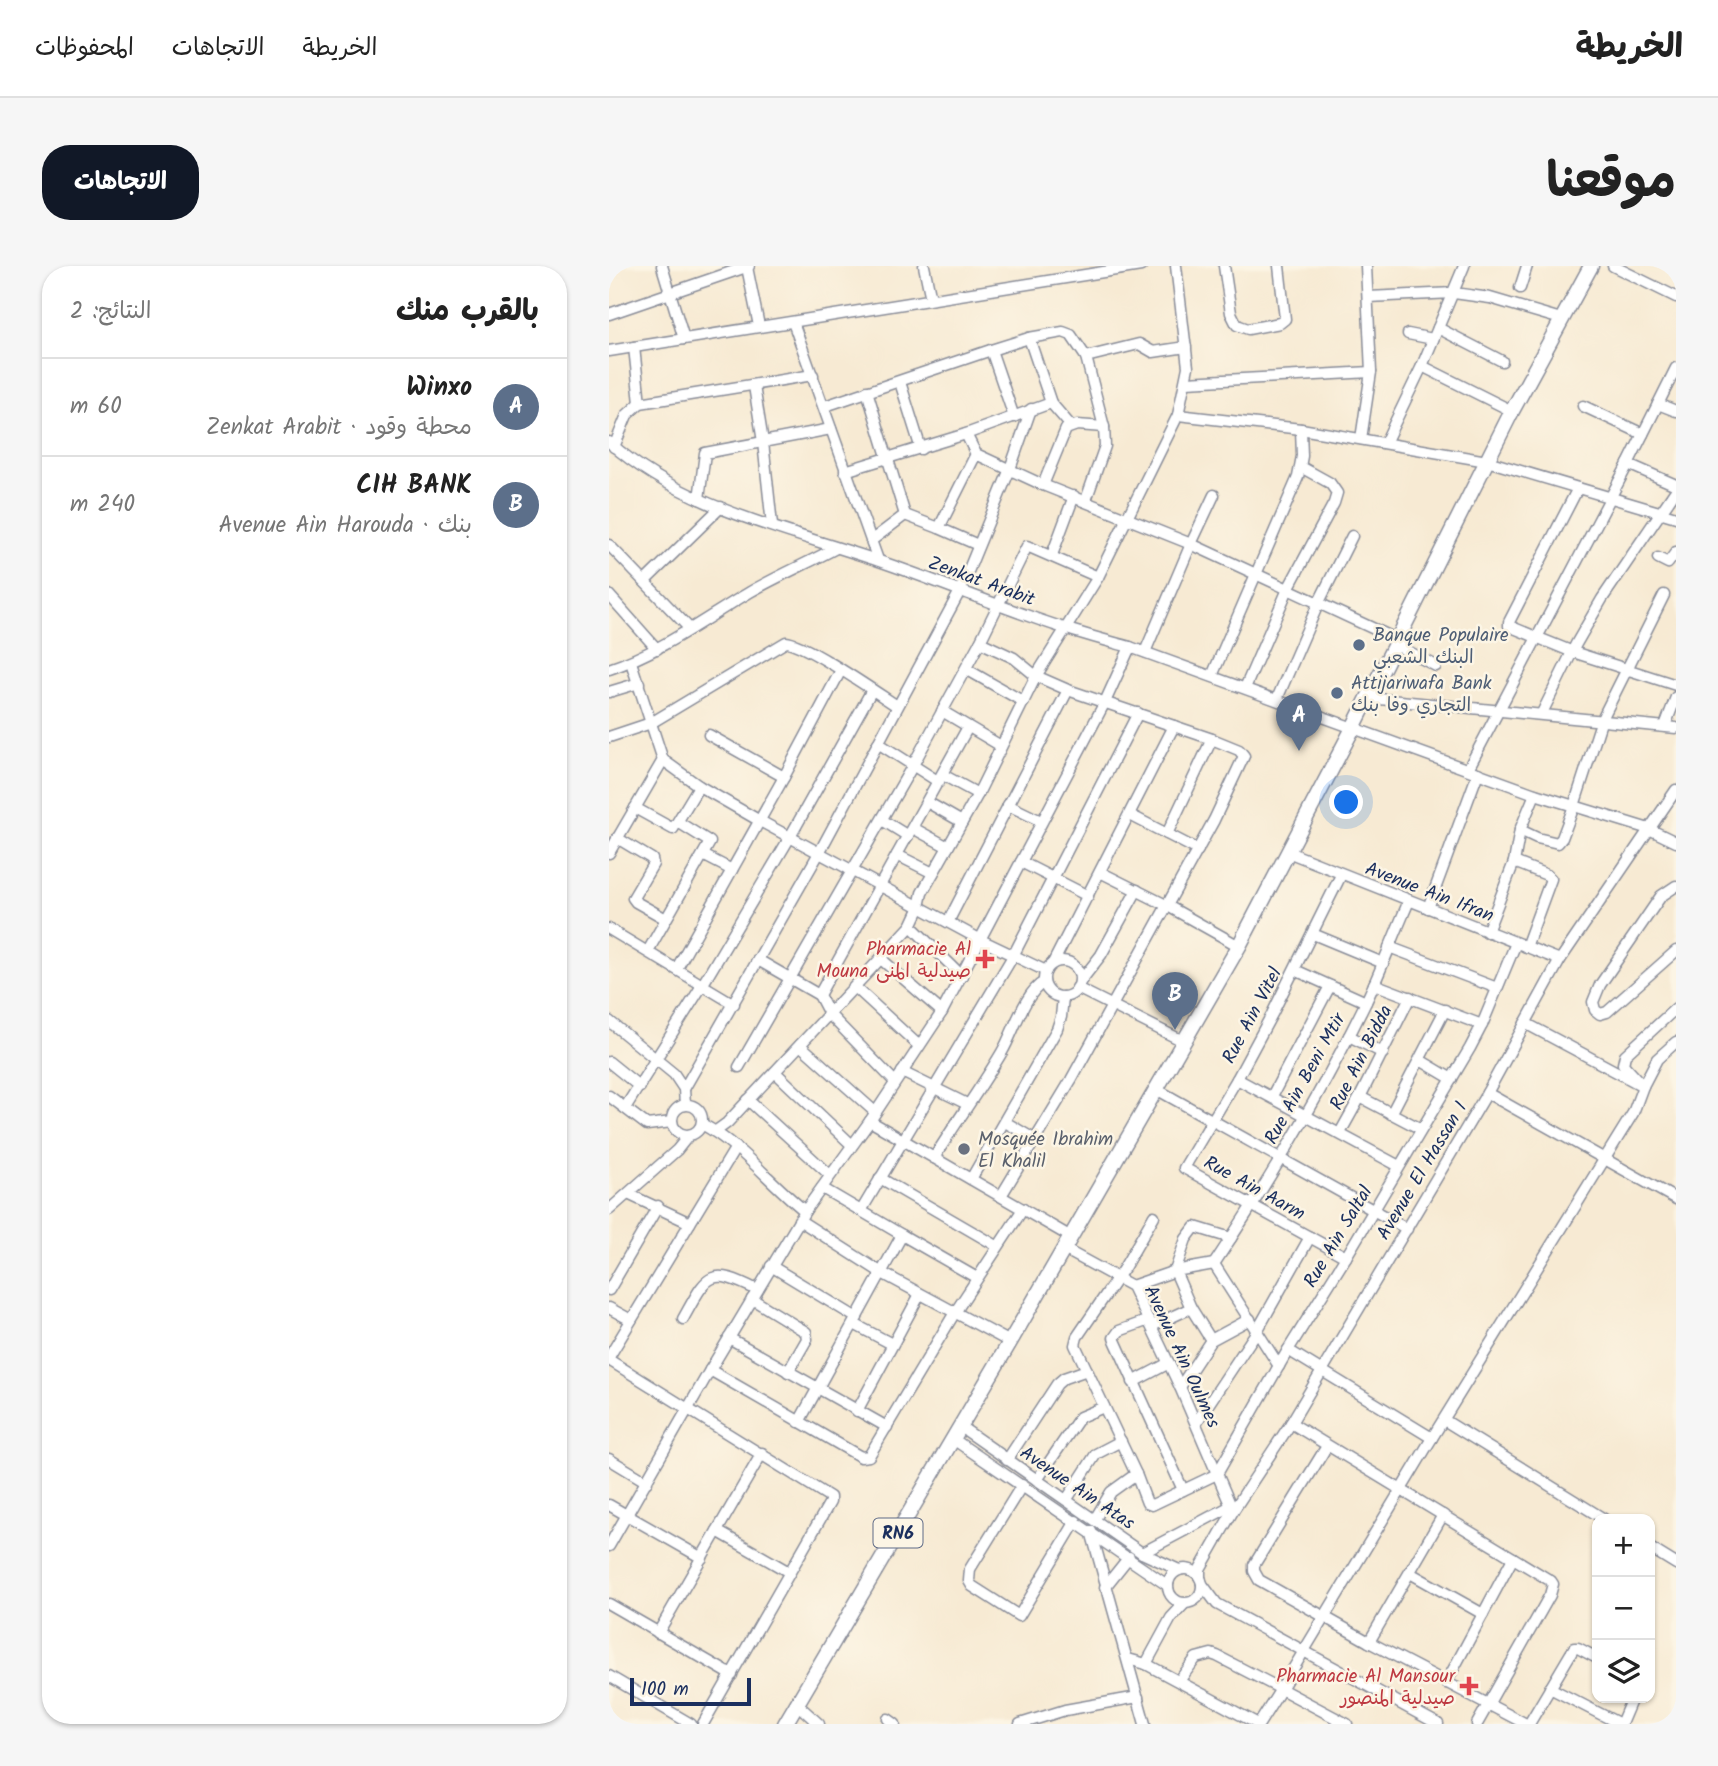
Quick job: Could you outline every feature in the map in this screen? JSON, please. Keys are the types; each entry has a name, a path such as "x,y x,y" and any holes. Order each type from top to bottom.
{"main road":[{"name":"RN6","path":"785,1724 1239,946 1369,698 1512,411 1591,266"}],"street":[{"path":"662,266 684,339"},
{"path":"609,314 748,266 759,326"},
{"path":"924,266 932,299"},
{"path":"1058,266 1060,278"},
{"path":"609,351 1141,266"},
{"path":"716,1131 722,1128 911,926 920,898 978,793 1036,676 1098,577 1178,415 1187,382 1188,367 1176,266"},
{"path":"1224,266 1233,320 1241,328 1248,329 1280,323 1285,318 1279,266"},
{"path":"1361,439 1371,372 1366,266"},
{"path":"1385,443 1422,366 1464,266"},
{"path":"1520,288 1527,266"},
{"path":"1617,267 1676,297"},
{"path":"1368,297 1454,293 1490,298 1561,319"},
{"path":"793,322 825,405 845,471 878,560"},
{"path":"1438,328 1502,361"},
{"path":"825,405 1029,338 1063,332 1071,335 1086,357 1104,427 1105,446 1086,500"},
{"path":"1408,334 1433,339"},
{"path":"1029,338 1051,403 1071,426"},
{"path":"1086,357 1139,344 1153,352 1186,346"},
{"path":"634,347 640,403"},
{"path":"991,350 1014,416"},
{"path":"1422,366 1512,411"},
{"path":"1427,908 1473,771 1500,709 1676,368"},
{"path":"1187,382 1371,372"},
{"path":"612,444 627,415 640,403 813,375"},
{"path":"899,382 921,449"},
{"path":"754,386 764,442 772,525"},
{"path":"867,391 905,515"},
{"path":"845,471 967,434 1051,403"},
{"path":"1658,404 1676,411"},
{"path":"1583,406 1643,434"},
{"path":"684,1089 819,853 960,591 1010,469 1031,409"},
{"path":"1178,415 1301,429 1487,461 1676,517"},
{"path":"1043,485 1066,429 1071,426 1104,427"},
{"path":"699,499 705,453 831,429"},
{"path":"1212,676 1291,498 1301,467 1301,429"},
{"path":"967,434 976,454 1043,485 1191,544 1319,602 1397,642 1436,666"},
{"name":"Zenkat Arabit","path":"612,444 639,466 699,499 836,548 878,560 1066,629 1145,652 1535,794 1649,829 1676,842"},
{"path":"939,528 976,454"},
{"path":"1542,713 1602,599 1676,487 1628,464"},
{"path":"1245,688 1288,589 1337,494 1329,483 1301,467"},
{"path":"1578,488 1509,624 1573,652 1676,685"},
{"path":"1145,652 1214,495"},
{"path":"1052,555 1074,496"},
{"path":"645,581 721,507"},
{"path":"905,515 978,545"},
{"path":"872,540 905,515"},
{"path":"1277,699 1319,602 1352,536"},
{"path":"609,545 690,629"},
{"path":"739,1067 913,765 980,642 1027,546 1098,577"},
{"path":"609,669 657,649 751,591 836,548"},
{"path":"1658,558 1668,563 1676,552"},
{"path":"609,595 657,649"},
{"path":"1520,830 1558,843 1562,838 1602,719 1664,595"},
{"path":"609,737 651,723 786,642 795,644 841,670 897,706"},
{"path":"980,642 1014,658 1036,676 1068,690 1212,739 1243,752 1244,760 1198,850 1071,1080 1001,1196"},
{"path":"609,1546 802,1216 942,1012 1105,702 1130,647"},
{"path":"631,662 663,760 699,786 759,821 879,887 1048,972"},
{"path":"966,668 1024,702"},
{"path":"677,968 841,670"},
{"path":"609,692 639,683"},
{"path":"625,1108 703,984 790,837 872,690"},
{"path":"948,922 1068,690"},
{"path":"1369,698 1671,727 1676,697"},
{"path":"942,711 1001,746"},
{"path":"861,1211 1013,956 1138,713"},
{"path":"935,1158 1002,1051 1034,990 1048,972 1174,726"},
{"path":"819,995 968,727"},
{"path":"709,735 784,777"},
{"path":"1167,834 1212,739"},
{"path":"878,743 913,765 978,793"},
{"path":"609,853 663,760"},
{"path":"635,808 671,830 699,786"},
{"name":"Avenue El Hassan I","path":"1200,1577 1232,1508 1291,1423 1487,1093 1560,960 1676,790"},
{"path":"1487,932 1514,862 1520,830 1535,794"},
{"path":"927,802 962,822"},
{"path":"1008,805 1041,821"},
{"path":"1130,815 1198,850"},
{"path":"882,820 948,847"},
{"path":"648,951 710,840 678,822"},
{"path":"617,838 652,859 653,864 633,898 666,919"},
{"name":"Avenue Ain Ifran","path":"1288,852 1560,960"},
{"path":"703,855 732,870"},
{"path":"897,855 933,873"},
{"path":"1021,862 1088,896"},
{"name":"Rue Ain Saltal","path":"1217,1474 1288,1350 1452,1079 1521,945 1551,879 1514,862"},
{"path":"1100,872 1239,946"},
{"name":"Rue Ain Vitel","path":"1184,1168 1237,1079 1295,970 1341,875"},
{"path":"1676,886 1661,896 1600,985 1593,1002 1595,1010 1600,1014 1607,1012 1676,951"},
{"path":"1048,972 1049,991 1055,996 1071,995 1101,955 1137,890"},
{"name":"Rue Ain Beni Mtir","path":"1214,1264 1280,1159 1349,1036 1409,901"},
{"path":"911,926 962,976"},
{"path":"609,929 734,1004"},
{"path":"1313,934 1383,963"},
{"path":"1389,947 1497,988"},
{"path":"881,959 942,1012"},
{"path":"758,960 819,995 829,1014 895,1082"},
{"path":"1048,972 1061,961 1069,962 1079,974 1078,985"},
{"path":"1295,970 1366,1002"},
{"path":"1374,984 1482,1025"},
{"path":"1078,985 1111,1006 1185,1042"},
{"path":"1272,1096 1329,986"},
{"path":"855,987 918,1045"},
{"path":"971,1178 1057,1029 1063,997"},
{"name":"Rue Ain Bidda","path":"1340,1133 1410,997"},
{"path":"1643,1086 1623,1064 1625,1055 1676,1008"},
{"path":"1391,1114 1445,1010"},
{"path":"609,1021 674,1073 684,1089 685,1105"},
{"path":"1525,1023 1643,1086"},
{"path":"1349,1036 1383,1053"},
{"path":"1128,1659 1146,1664 1258,1724 1325,1618 1432,1437 1605,1160 1633,1113 1657,1059 1676,1042"},
{"name":"Avenue Ain Oulmes","path":"800,1045 872,1116 902,1139 1023,1209 1067,1243 1132,1286 1181,1387 1232,1508"},
{"path":"1420,1060 1452,1079"},
{"path":"609,1062 640,1087"},
{"path":"775,1072 852,1145"},
{"path":"902,1072 967,1104"},
{"path":"1237,1079 1399,1166"},
{"path":"1156,1089 1407,1228"},
{"path":"1487,1093 1676,1199"},
{"path":"1360,1097 1421,1129"},
{"path":"610,1100 650,1126 672,1122"},
{"path":"748,1100 830,1175"},
{"path":"611,1206 677,1150 702,1124 699,1110 685,1105 677,1109 672,1122"},
{"path":"672,1122 680,1133 689,1135"},
{"path":"1005,1122 1034,1139"},
{"path":"702,1124 736,1147 802,1216 882,1273 1010,1342"},
{"path":"703,1724 830,1502 830,1497 609,1359 736,1147"},
{"name":"Rue Ain Aarm","path":"1184,1168 1346,1258"},
{"path":"880,1178 997,1246"},
{"path":"822,1188 977,1278"},
{"path":"628,1194 690,1223"},
{"path":"609,1290 658,1206"},
{"path":"710,1370 864,1458 869,1456 954,1314 1023,1209"},
{"path":"1154,1216 1075,1342 1147,1503 1152,1505 1217,1474"},
{"path":"1211,1340 1191,1308 1175,1271 1186,1239 1195,1227 1231,1238"},
{"path":"799,1422 902,1235"},
{"path":"1196,1423 1257,1331 1310,1237"},
{"path":"1132,1286 1175,1271 1214,1264 1279,1366"},
{"path":"771,1266 892,1344"},
{"path":"683,1319 701,1287 711,1278 728,1276 806,1332 807,1339 788,1372"},
{"path":"857,1411 920,1294"},
{"path":"609,1308 631,1320"},
{"path":"1183,1490 1114,1341 1114,1335 1119,1331 1151,1323 1191,1308"},
{"path":"1181,1387 1211,1340 1250,1319"},
{"path":"729,1338 887,1427"},
{"path":"1288,1350 1432,1437"},
{"path":"1133,1382 1169,1363"},
{"path":"1007,1460 1057,1384 1087,1370"},
{"path":"1037,1480 1080,1417 1104,1407"},
{"path":"1444,1420 1596,1514"},
{"path":"1291,1423 1547,1577 1553,1584 1478,1724"},
{"name":"Avenue Ain Atas","path":"957,1433 1007,1460 1142,1553 1182,1570"},
{"name":"Avenue Ain Atas","path":"957,1433 1022,1485 1129,1557 1169,1589"},
{"path":"1067,1499 1096,1454 1121,1441"},
{"path":"1327,1446 1254,1566 1254,1571 1262,1583 1446,1683 1528,1724 1574,1648 1592,1655"},
{"path":"658,1633 762,1454"},
{"path":"609,1459 647,1482"},
{"path":"1095,1519 1111,1492 1136,1474"},
{"path":"1022,1485 970,1569 969,1581 972,1586 1019,1616 1076,1521"},
{"path":"609,1505 702,1558"},
{"path":"1142,1553 1232,1508"},
{"path":"1369,1642 1443,1515"},
{"path":"717,1531 789,1572"},
{"path":"1091,1531 1145,1724"},
{"path":"1655,1551 1676,1564"},
{"path":"1105,1587 1129,1557"},
{"path":"1446,1683 1513,1558"},
{"path":"1171,1618 1169,1589 1174,1573 1182,1570 1191,1570 1200,1577 1217,1604"},
{"path":"1410,1573 1483,1614"},
{"path":"1146,1664 1171,1618 1201,1593 1200,1577"},
{"path":"1169,1589 1176,1601 1217,1604 1438,1724"},
{"path":"609,1604 732,1675"},
{"path":"1179,1681 1196,1658 1211,1654 1347,1724"},
{"path":"609,1676 691,1724"},
{"path":"1550,1688 1620,1724 1630,1703"},
{"path":"1020,1724 1065,1710 1138,1697"},
{"path":"797,1704 818,1724"}],"place":[{"name":"Banque Populaire البنك الشعبي","path":"1359,645"},
{"name":"Attijariwafa Bank التجاري وفا بنك","path":"1337,693"},
{"name":"Winxo","path":"1299,751"},
{"name":"Pharmacie Al Mouna صيدلية المنى","path":"985,959"},
{"name":"CIH BANK","path":"1175,1030"},
{"name":"Mosquée Ibrahim El Khalil","path":"964,1149"},
{"name":"Pharmacie Al Mansour صيدلية المنصور","path":"1469,1686"}]}
